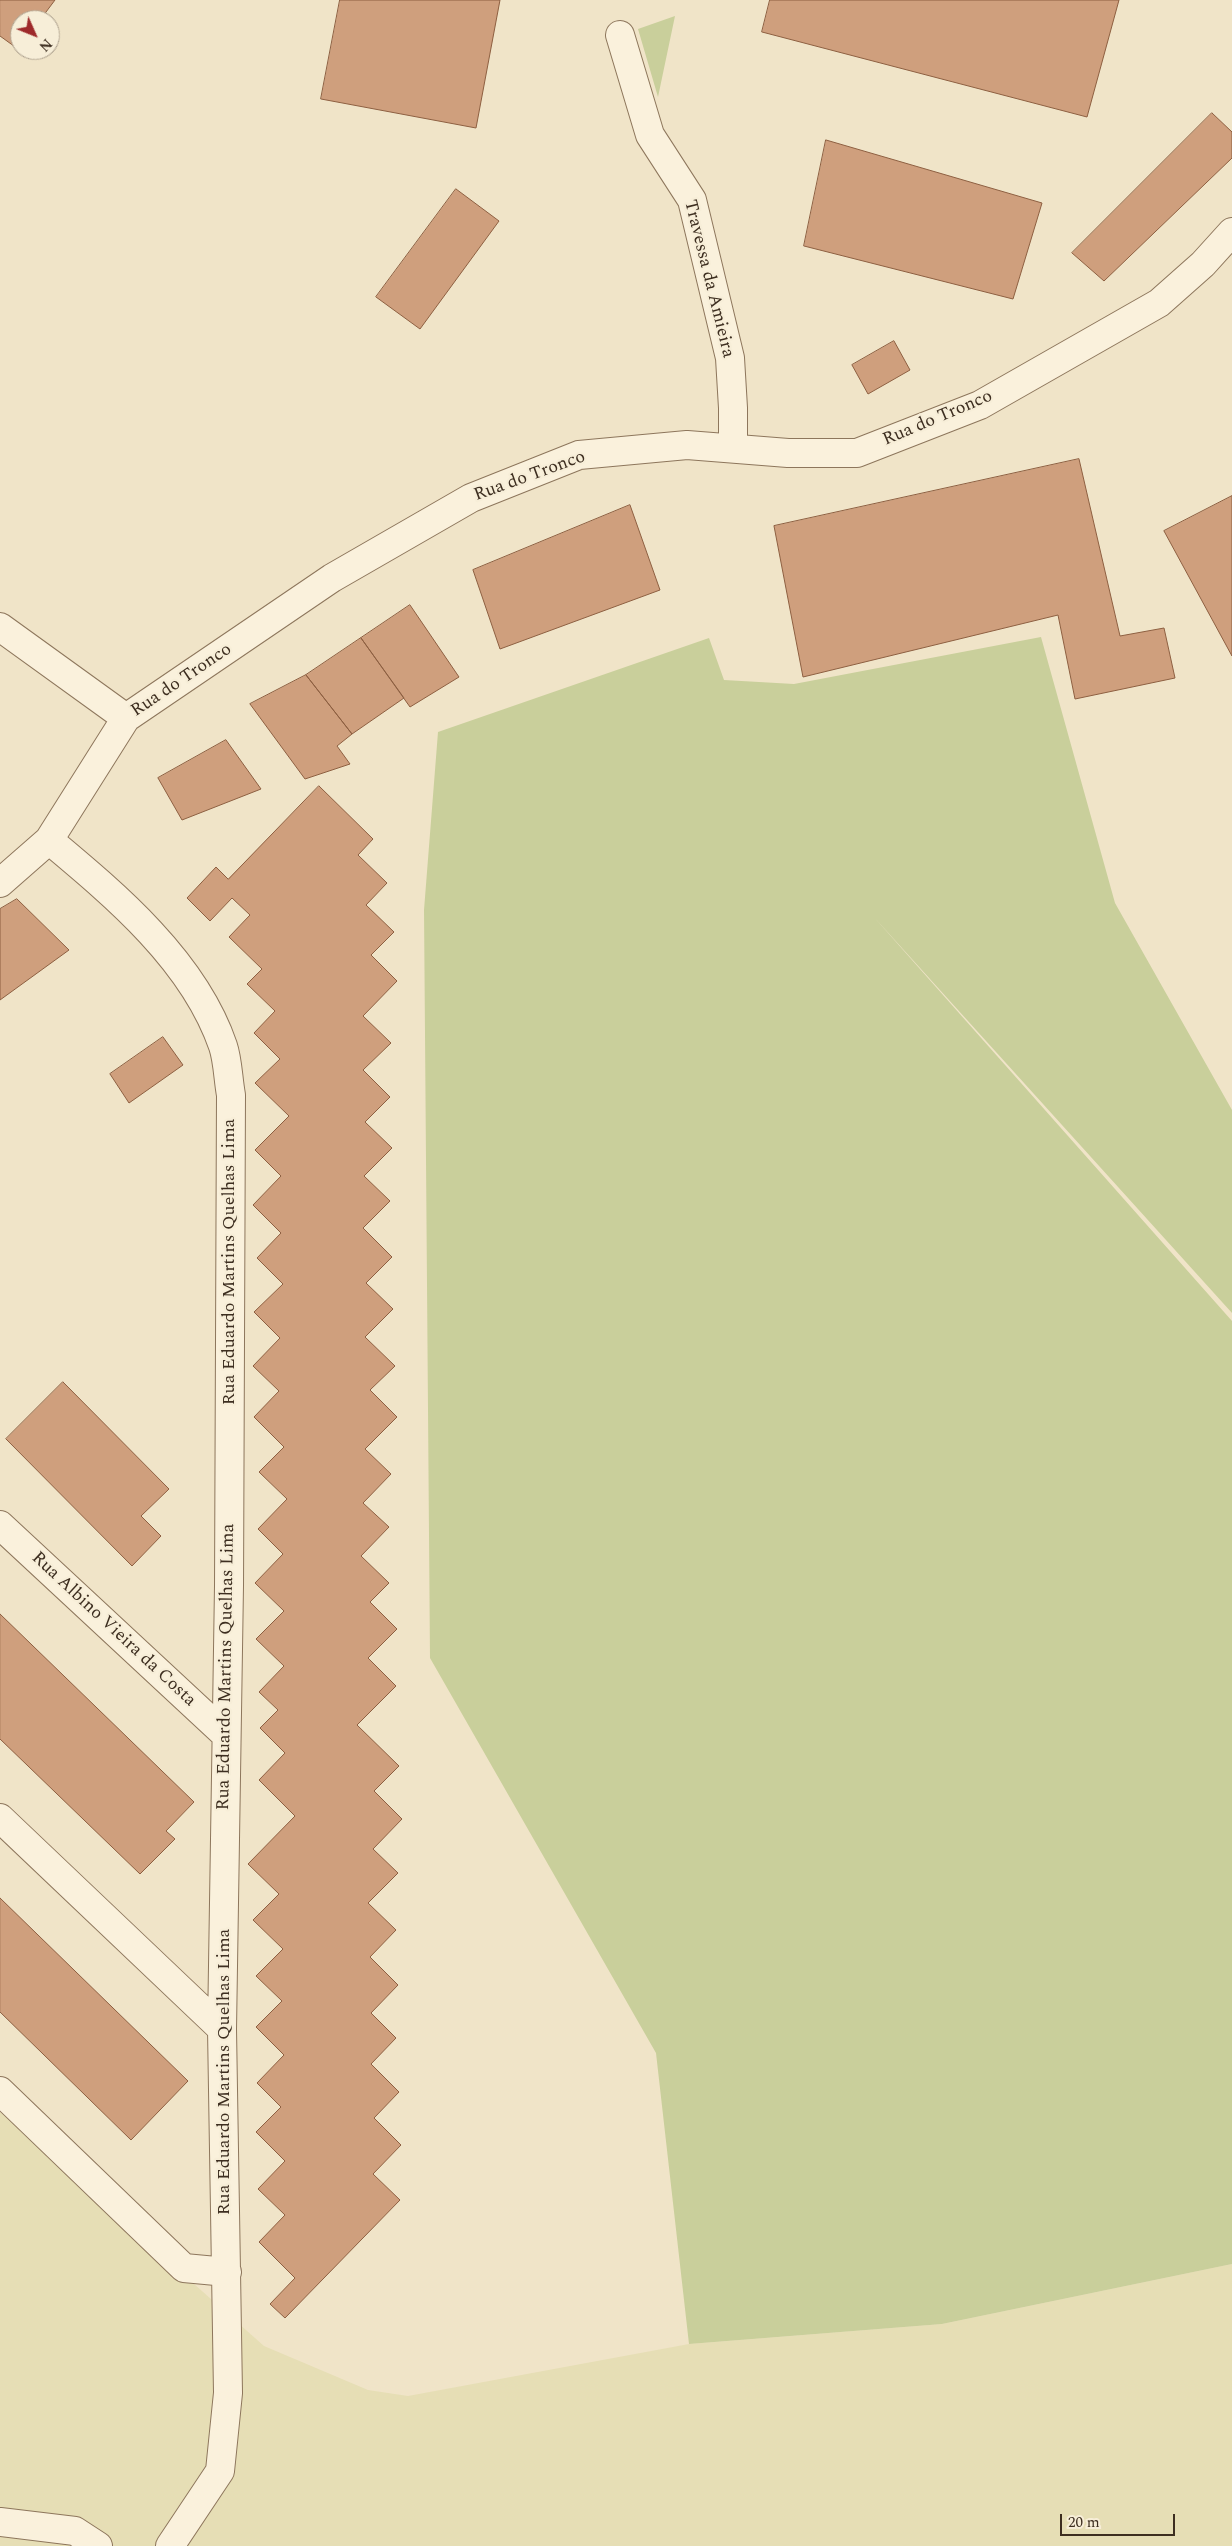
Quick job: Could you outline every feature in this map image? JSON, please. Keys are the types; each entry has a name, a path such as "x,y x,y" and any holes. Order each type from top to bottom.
{"street":[{"name":"Travessa da Amieira","path":"620,35 650,135 692,200 730,358 733,447"},
{"name":"Rua do Tronco","path":"0,883 49,840 126,718 332,578 471,498 579,455 688,445 733,447 788,453 857,453 980,405 1159,303 1203,264 1232,232"},
{"path":"0,627 126,718"},
{"name":"Rua Eduardo Martins Quelhas Lima","path":"49,840 79,865 170,952 202,997 223,1047 231,1095 222,2029 228,2393 220,2471 170,2546"},
{"name":"Rua Albino Vieira da Costa","path":"0,1525 226,1735"},
{"path":"0,1818 222,2029"},
{"path":"0,2091 184,2268 227,2272"},
{"path":"0,2522 75,2531 98,2546"}],"shaded area":[{"path":"0,2112 264,2346 368,2390 408,2396 689,2344 942,2324 1232,2264 1232,2546 0,2546"}],"green space":[{"path":"675,16 658,97 638,29"},
{"path":"1041,637 1115,903 1232,1110 1232,1313 873,916 1232,1321 1232,2264 942,2324 689,2344 656,2053 430,1658 424,910 438,732 709,638 724,680 794,684"}],"building":[{"path":"0,0 55,0 48,10 10,10 10,43 0,36"},
{"path":"340,0 500,0 476,128 321,99"},
{"path":"770,0 1119,0 1087,117 762,32"},
{"path":"1212,113 1232,132 1232,158 1104,281 1072,253"},
{"path":"826,140 1042,203 1013,299 804,246"},
{"path":"456,189 499,221 420,329 376,297"},
{"path":"894,341 910,370 868,394 852,365"},
{"path":"1079,459 1120,636 1164,628 1175,678 1075,699 1058,615 803,677 774,526"},
{"path":"1232,496 1232,656 1164,531"},
{"path":"630,505 660,590 500,649 473,570"},
{"path":"410,605 459,677 410,707 361,638"},
{"path":"361,638 404,698 352,734 306,675"},
{"path":"306,675 352,734 337,746 350,764 305,779 250,704"},
{"path":"226,740 261,789 182,820 158,778"},
{"path":"319,786 373,839 358,855 387,883 366,905 394,932 371,955 397,981 363,1016 391,1043 363,1070 390,1097 365,1122 392,1148 364,1176 390,1201 363,1228 392,1257 366,1283 393,1309 365,1337 395,1366 370,1390 397,1417 365,1449 391,1474 363,1503 389,1527 361,1556 389,1583 370,1602 397,1629 368,1658 396,1686 357,1725 399,1766 374,1791 402,1819 373,1849 398,1873 368,1903 396,1930 370,1957 398,1985 371,2013 396,2038 371,2064 399,2092 374,2118 401,2145 373,2174 400,2200 285,2318 270,2304 295,2278 259,2242 285,2215 258,2189 285,2161 256,2132 281,2107 257,2083 284,2055 256,2027 282,2001 256,1976 283,1949 253,1920 279,1894 248,1864 295,1816 259,1780 285,1753 260,1728 278,1710 259,1692 284,1666 256,1639 284,1611 255,1583 283,1554 258,1529 287,1499 259,1472 284,1447 254,1417 279,1391 253,1366 280,1338 254,1312 283,1284 257,1258 281,1233 253,1205 281,1176 255,1150 289,1116 255,1083 280,1059 254,1033 275,1011 247,984 262,969 229,937 250,915 232,898 210,921 187,898 216,867 228,879"},
{"path":"17,899 69,950 0,1000 0,909"},
{"path":"163,1037 183,1065 129,1103 110,1074"},
{"path":"63,1382 169,1489 141,1516 161,1536 132,1566 6,1439"},
{"path":"0,1614 194,1802 166,1831 175,1839 140,1874 0,1739"},
{"path":"0,1898 188,2081 131,2140 0,2012"}]}
